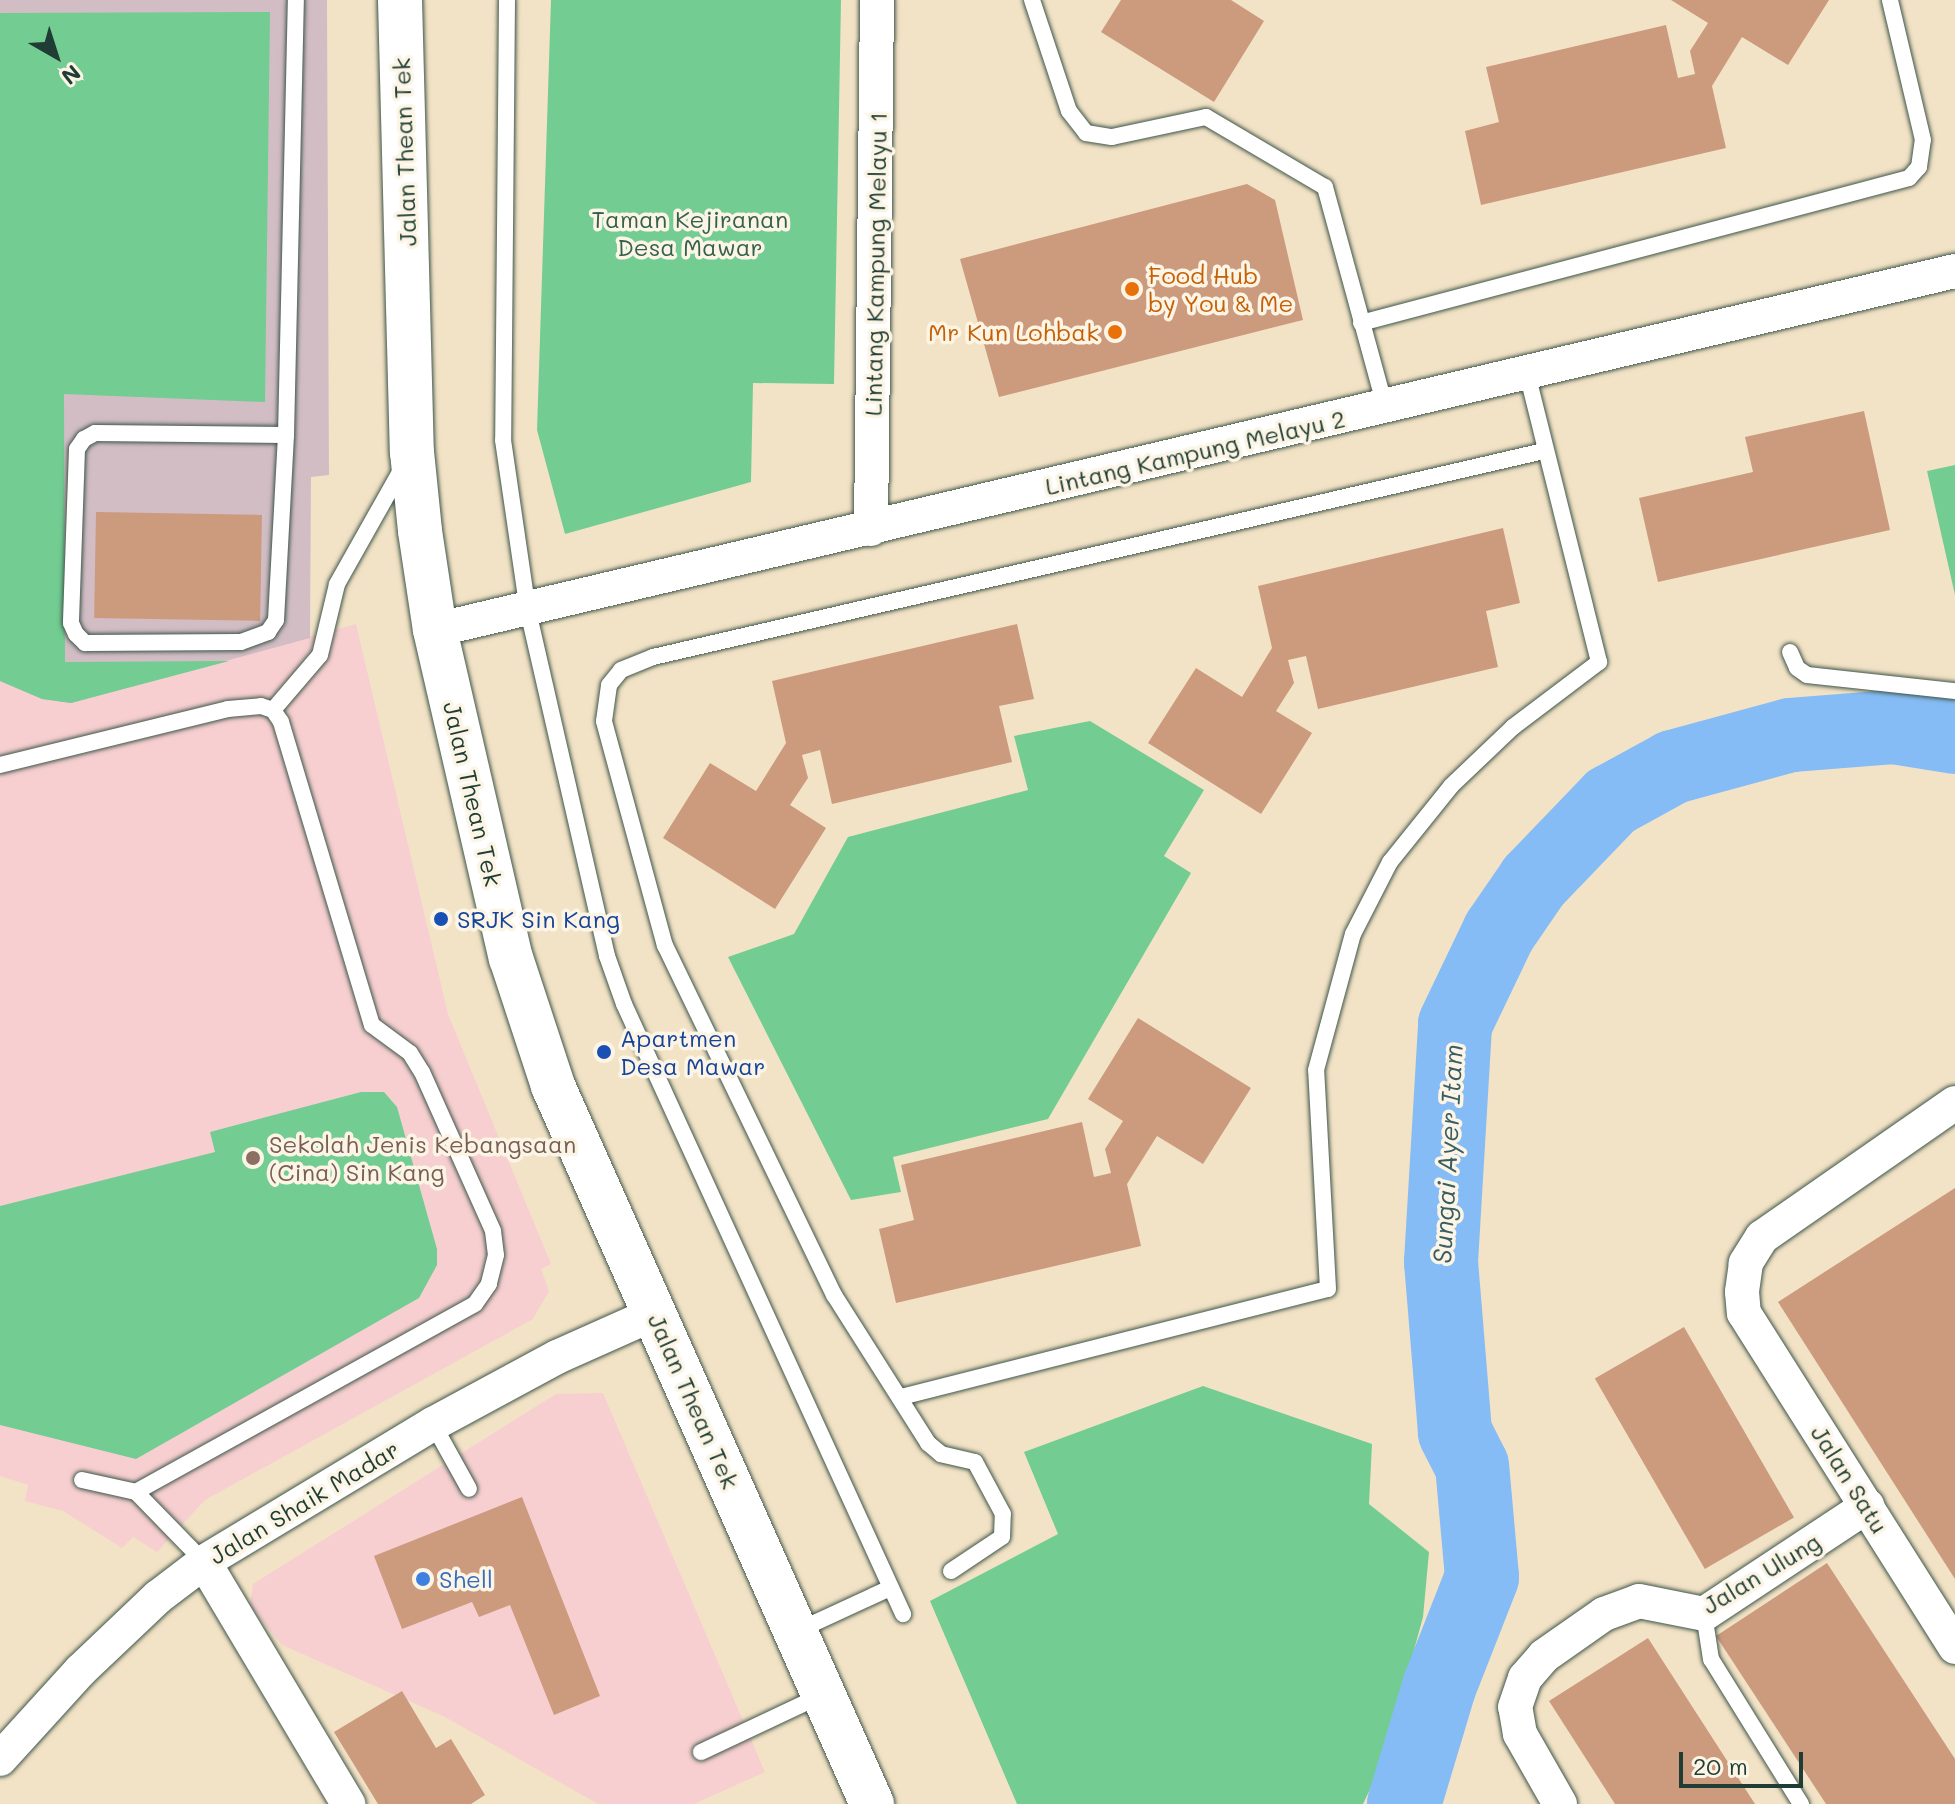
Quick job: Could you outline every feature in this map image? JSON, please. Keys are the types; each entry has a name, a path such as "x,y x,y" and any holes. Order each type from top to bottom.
{"main road":[{"name":"Jalan Thean Tek","path":"400,0 412,452 435,630 528,1018 553,1086 872,1804"}],"street":[{"name":"Lintang Kampung Melayu 1","path":"871,529 877,0"},
{"name":"Lintang Kampung Melayu 2","path":"435,630 528,611 1955,271"},
{"name":"Jalan Satu","path":"1955,1103 1762,1237 1746,1263 1744,1313 1955,1647"},
{"name":"Jalan Shaik Madar","path":"0,1759 91,1661 158,1597 204,1562 433,1424 557,1357 656,1313"},
{"name":"Jalan Ulung","path":"1560,1804 1520,1734 1515,1707 1525,1678 1544,1656 1616,1610 1639,1601 1704,1614 1867,1506"},
{"path":"204,1562 348,1804"}],"lane":[{"path":"286,435 95,433 84,439 77,449 71,623 76,634 85,643 241,642 268,632 276,620 280,591 286,435 296,0"},
{"path":"507,0 503,440 528,611 607,956 624,1004 903,1614"},
{"path":"1032,0 1069,111 1086,133 1112,137 1206,117 1317,179 1329,197 1385,407"},
{"path":"1361,323 1909,178 1919,167 1923,140 1890,0"},
{"path":"901,1397 1328,1289 1316,1070 1353,934 1390,862 1451,786 1513,727 1599,662 1527,373"},
{"path":"951,1571 1002,1537 1003,1514 975,1462 933,1450 834,1295 665,946 604,721 609,685 621,670 653,657 1544,451"},
{"path":"273,710 320,655 337,584 412,452"},
{"path":"1790,652 1797,668 1807,675 1955,691"},
{"path":"0,765 228,709 261,706 273,710"},
{"path":"136,1492 454,1320 475,1304 489,1284 496,1255 493,1231 422,1072 410,1053 372,1025 273,710"},
{"path":"433,1424 469,1489"},
{"path":"82,1480 136,1492 204,1562"},
{"path":"796,1632 890,1588"},
{"path":"1704,1614 1711,1659 1801,1804"},
{"path":"701,1752 823,1694"}],"shaded area":[{"path":"0,0 327,0 329,475 311,477 310,638 71,703 42,699 0,681"},
{"name":"Sekolah Jenis Kebangsaan (Cina) Sin Kang","path":"356,624 448,1014 551,1264 541,1269 549,1291 533,1319 205,1500 157,1552 133,1537 122,1548 63,1511 25,1501 28,1485 0,1476 0,681 42,699 71,702"},
{"path":"603,1393 765,1772 694,1804 598,1804 445,1717 282,1645 250,1606 253,1584 556,1394"}],"green space":[{"name":"Taman Kejiranan Desa Mawar","path":"551,0 841,0 834,384 753,383 751,482 565,534 537,430"},
{"path":"270,12 265,402 64,394 65,662 229,661 71,703 42,699 0,681 0,13"},
{"path":"1955,465 1955,595 1927,471"},
{"path":"1090,721 1204,790 1164,856 1191,873 1048,1119 893,1157 901,1192 851,1200 728,957 794,934 848,837 1028,790 1014,736"},
{"path":"361,1092 384,1092 397,1107 437,1249 437,1265 419,1298 136,1459 0,1425 0,1206 215,1152 210,1132"},
{"path":"1203,1386 1372,1444 1369,1504 1429,1552 1423,1617 1384,1760 1363,1804 1017,1804 930,1601 1058,1534 1024,1452"}],"building":[{"path":"1121,0 1231,0 1264,21 1214,102 1101,32"},
{"path":"1671,0 1829,0 1788,65 1742,37 1712,86 1726,148 1481,205 1465,131 1499,122 1486,67 1666,25 1678,78 1695,74 1690,51 1708,23"},
{"name":"Food Hub by You & Me","path":"1247,184 1275,200 1303,320 999,397 960,259"},
{"path":"1864,411 1890,530 1658,582 1639,498 1753,472 1745,437"},
{"path":"96,512 262,515 260,621 94,618"},
{"path":"1503,528 1520,603 1486,611 1498,667 1318,709 1306,656 1288,660 1294,683 1276,711 1312,733 1261,814 1148,743 1196,668 1242,697 1272,648 1258,586"},
{"path":"1017,624 1034,699 999,706 1012,762 832,804 820,750 802,755 808,778 790,805 826,828 775,909 663,838 710,763 756,791 786,743 772,681"},
{"path":"1138,1018 1251,1088 1203,1164 1157,1136 1127,1184 1141,1246 896,1303 879,1229 914,1220 901,1165 1082,1122 1094,1177 1111,1173 1105,1149 1123,1121 1088,1099"},
{"path":"1955,1188 1955,1579 1778,1302"},
{"path":"1684,1327 1794,1518 1705,1569 1595,1378"},
{"name":"Shell","path":"522,1497 600,1696 554,1715 510,1605 479,1617 472,1602 402,1629 374,1556"},
{"path":"1827,1563 1955,1759 1955,1804 1826,1804 1716,1636"},
{"path":"1648,1638 1755,1804 1615,1804 1549,1701"},
{"path":"402,1691 436,1748 451,1739 485,1795 471,1804 378,1804 334,1732"}],"waterway":[{"name":"Sungai Ayer Itam","path":"1404,1804 1439,1687 1482,1577 1472,1466 1455,1432 1441,1262 1455,1024 1499,932 1534,881 1611,801 1673,767 1791,735 1893,727 1955,737"}],"place":[{"name":"Food Hub by You & Me","path":"1132,289"},
{"name":"Mr Kun Lohbak","path":"1115,332"},
{"name":"SRJK Sin Kang","path":"441,919"},
{"name":"Apartmen Desa Mawar","path":"604,1052"},
{"name":"Sekolah Jenis Kebangsaan (Cina) Sin Kang","path":"253,1158"},
{"name":"Shell","path":"423,1579"}]}
